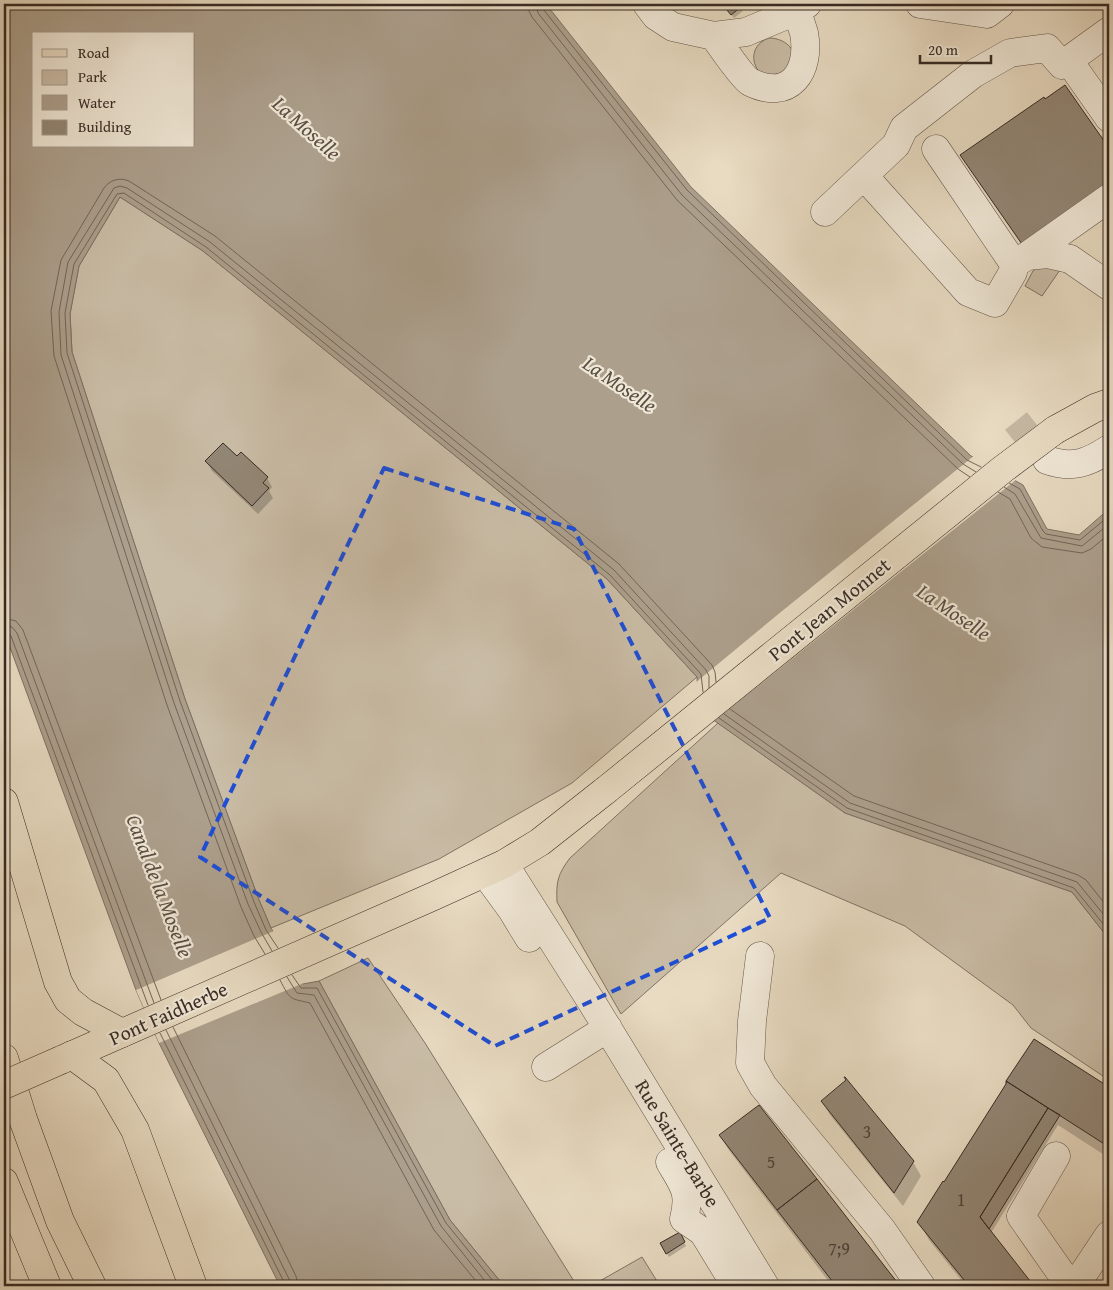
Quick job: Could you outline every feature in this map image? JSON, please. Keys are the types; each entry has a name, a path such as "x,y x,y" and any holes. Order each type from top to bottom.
{"main road":[{"name":"Pont Jean Monnet","path":"494,869 540,842 1003,469 1055,430 1095,408 1109,403"},
{"path":"4,802 58,982 68,1000 83,1012 122,1033"},
{"name":"Pont Faidherbe","path":"4,1085 494,869"},
{"path":"66,1057 106,1080 135,1130 193,1286"},
{"path":"4,1058 23,1120 60,1221 92,1286"},
{"path":"4,1182 47,1286"}],"street":[{"path":"647,4 656,16 672,27 714,36 746,32 801,7 805,54 802,69 795,80 782,88 769,88 748,81 714,36"},
{"path":"920,4 987,14 1000,4"},
{"path":"826,212 896,145 904,128 973,74 1010,54 1047,48 1062,65 1109,31"},
{"path":"1069,61 1109,118"},
{"path":"936,149 1020,260"},
{"path":"864,176 968,292 995,303 1020,260 1109,198"},
{"path":"1020,260 1048,254 1070,259 1109,286"},
{"path":"1047,460 1067,465 1091,461 1109,449"},
{"name":"Rue Sainte-Barbe","path":"494,869 503,900 512,910 542,959 591,1001"},
{"name":"Rue Sainte-Barbe","path":"494,869 591,1001 765,1286"},
{"path":"434,896 481,894 503,900"},
{"path":"760,956 752,1021 750,1063 763,1086 882,1230 921,1286"},
{"path":"546,1067 608,1028"},
{"path":"627,1060 641,1112 686,1190 689,1223"},
{"path":"1056,1156 1021,1216 1070,1286"},
{"path":"689,1223 707,1224 722,1215"},
{"path":"689,1223 703,1232 736,1286"},
{"path":"1075,1286 1109,1235"}],"highlighted area":[{"path":"384,468 574,529 770,918 495,1046 200,857"}],"green space":[{"path":"769,38 783,41 792,51 793,60 781,76 761,74 755,64 754,53 756,49 759,44"},
{"path":"120,197 203,251 607,579 697,677 572,783 439,859 271,928 185,699 72,352 70,314 79,266"},
{"path":"1042,264 1062,267 1042,296 1025,286 1033,271"},
{"path":"718,723 845,813 1072,892 1109,939 1109,1080 1031,1028 1013,1005 905,926 781,873 621,1014 557,902 559,878 570,858"},
{"path":"368,958 425,1043 577,1286 504,1286 450,1220 319,981"},
{"path":"642,1257 660,1286 591,1286"}],"water":[{"path":"4,4 546,4 691,187 971,456 1023,485 1047,529 1079,535 1109,509 1109,939 1072,892 845,813 712,719 698,700 697,677 607,579 203,251 120,197 79,266 70,314 72,352 185,699 271,928 303,984 319,981 450,1220 504,1286 280,1286 159,1043 136,990 4,631"}],"pier":[{"path":"975,455 1017,479 713,722 710,720 695,700 695,683"},
{"path":"276,930 304,981 311,980 159,1043 136,990"}],"building":[{"path":"722,4 739,4 741,7 731,15"},
{"path":"1065,85 1109,148 1109,187 1024,247 960,155 1044,97 1045,99"},
{"path":"223,443 237,456 241,452 268,477 263,483 269,488 252,506 205,461"},
{"path":"1034,1039 1109,1087 1109,1147 1006,1081"},
{"path":"844,1077 914,1161 894,1193 821,1101 846,1080"},
{"path":"1006,1081 1048,1108 980,1217 1034,1286 969,1286 917,1222 1006,1084"},
{"path":"759,1105 817,1179 777,1210 719,1135"},
{"path":"1048,1108 1060,1115 989,1229 980,1217"},
{"path":"817,1179 900,1286 836,1286 777,1210"},
{"path":"680,1232 685,1242 666,1254 660,1243"}],"tunnel":[{"path":"1016,421 1047,460"}],"water label":[{"name":"La Moselle","path":"307,128"},
{"name":"La Moselle","path":"620,384"},
{"name":"La Moselle","path":"954,612"},
{"name":"Canal de la Moselle","path":"160,886"}]}
